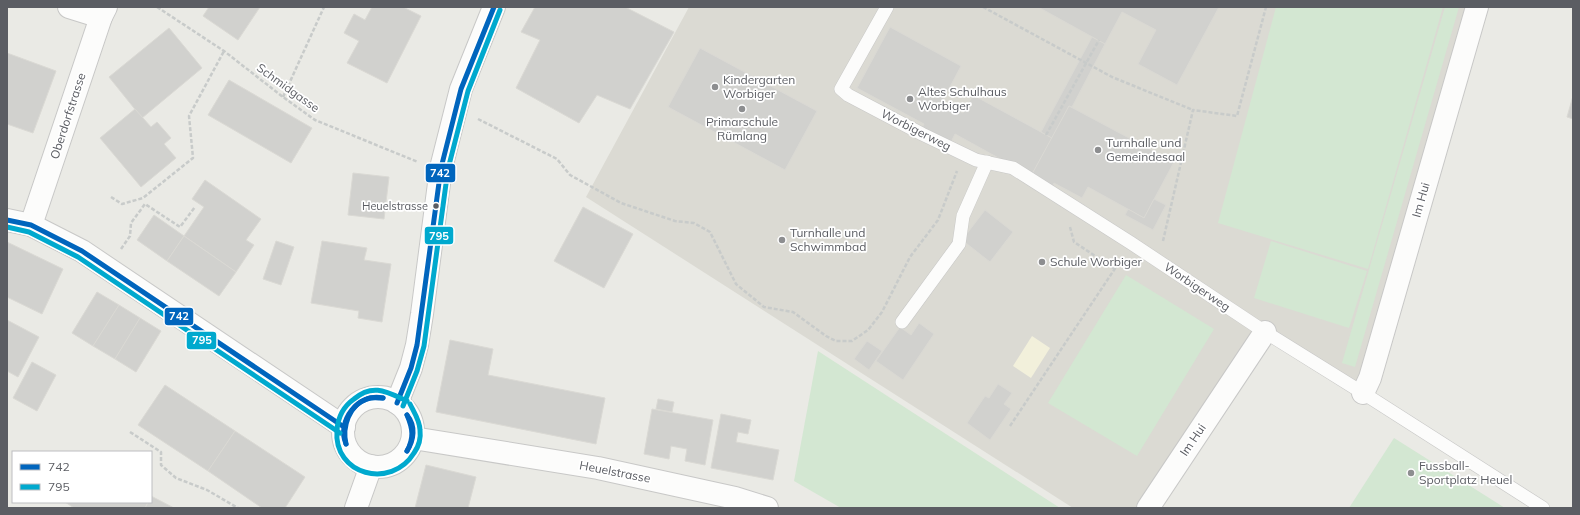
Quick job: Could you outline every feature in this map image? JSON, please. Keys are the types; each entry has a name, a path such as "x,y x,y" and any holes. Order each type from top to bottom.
{"street":[{"path":"69,7 103,12"},
{"path":"397,403 411,368 417,345 441,168 462,89 494,7"},
{"name":"Im Hui","path":"1363,393 1370,378 1477,7"},
{"name":"Oberdorfstrasse","path":"31,225 103,12"},
{"path":"7,220 31,225 82,251 344,427"},
{"name":"Im Hui","path":"1148,508 1265,332"},
{"path":"383,397 397,403 404,407 410,417 413,427 413,438 405,455 390,466 380,467 362,463 354,457 348,449 344,439 344,427 347,416 355,406 363,400 383,397"},
{"name":"Heuelstrasse","path":"413,438 428,442 598,468 735,498 768,508"},
{"path":"356,508 371,466"}],"lane":[{"name":"Worbigerweg","path":"887,7 840,89 922,134 976,160 1013,168 1265,332 1543,508"},
{"path":"902,322 959,244 963,216 987,162"}],"path":[{"name":"Schmidgasse","path":"157,7 224,51 282,97 315,120 419,163"},
{"path":"282,97 324,7"},
{"path":"983,7 1112,77 1193,110 1238,116 1266,7"},
{"path":"1046,135 1099,40"},
{"path":"111,197 122,204 143,198 193,158 189,116 224,51"},
{"path":"1158,261 1193,110"},
{"path":"477,119 558,159 570,175 621,203 675,221 694,223 710,232 736,284 764,307 793,312 826,336 836,341 852,341 868,330 882,312 910,257 938,220 963,154"},
{"path":"143,198 145,204 180,227 195,207"},
{"path":"119,251 130,236 131,223 145,204"},
{"path":"1078,246 1115,269"},
{"path":"1010,426 1124,254"},
{"path":"130,432 161,452 161,466 176,478 207,490 238,508"}],"shaded area":[{"name":"Schule Worbiger","path":"689,7 1476,7 1355,388 1258,328 1146,508 1073,508 586,197"}],"green space":[{"path":"1276,7 1443,7 1368,269 1218,223"},
{"path":"1445,7 1459,7 1355,367 1342,363"},
{"path":"1271,241 1367,271 1349,328 1254,298"},
{"path":"1126,275 1214,329 1137,456 1048,403"},
{"path":"818,351 1060,508 841,508 794,481"},
{"name":"Fussball- Sportplatz Heuel","path":"1394,438 1505,508 1349,508"}],"sand":[{"path":"1032,336 1050,348 1031,378 1013,366"}],"building":[{"path":"209,7 260,7 238,40 203,16"},
{"path":"372,7 403,7 421,16 387,83 347,63 359,41 344,33 354,14 365,20"},
{"path":"535,7 625,7 674,32 630,109 597,95 579,123 516,88 540,40 521,32"},
{"path":"1038,7 1219,7 1177,85 1138,64 1156,30 1122,12 1105,44"},
{"name":"Altes Schulhaus Worbiger","path":"890,27 961,66 942,102 963,113 973,95 1052,138 1031,176 955,134 950,144 922,128 924,124 857,88"},
{"path":"169,28 202,68 142,118 109,77"},
{"path":"1092,37 1105,44 1072,107 1069,106 1052,138 1041,132"},
{"name":"Primarschule Rümlang","path":"700,48 817,111 785,170 668,107"},
{"path":"7,53 56,71 33,133 7,124"},
{"path":"229,80 312,128 291,163 208,115"},
{"path":"1573,96 1573,119 1567,117"},
{"name":"Turnhalle und Gemeindesaal","path":"1069,106 1174,162 1144,218 1088,187 1082,198 1054,183 1052,187 1031,176"},
{"path":"135,109 151,127 157,122 171,138 164,144 176,158 141,187 100,138"},
{"path":"353,173 389,177 384,219 348,215"},
{"path":"205,180 261,219 246,240 254,245 236,272 184,236 204,207 192,199"},
{"path":"1154,199 1166,205 1153,230 1125,215 1128,209 1144,218"},
{"path":"583,207 633,234 604,288 554,261"},
{"path":"985,210 1013,232 990,262 962,240"},
{"path":"154,215 184,236 167,261 137,240"},
{"path":"184,236 236,272 219,296 167,261"},
{"path":"276,241 294,247 281,285 263,279"},
{"path":"322,241 367,248 364,260 391,264 382,322 358,318 359,311 311,303"},
{"path":"7,242 63,269 42,314 7,297"},
{"path":"97,292 119,305 93,346 72,333"},
{"path":"119,305 140,318 115,359 93,346"},
{"path":"140,318 161,331 136,372 115,359"},
{"path":"7,320 39,337 18,377 7,371"},
{"path":"919,323 934,334 903,380 876,361 900,327 911,335"},
{"path":"450,340 493,349 488,375 605,398 596,444 436,412"},
{"path":"867,341 882,351 869,370 854,359"},
{"path":"32,362 56,375 37,411 13,398"},
{"path":"998,384 1012,393 1004,404 1011,409 990,440 967,423 985,396 989,398"},
{"path":"165,385 235,431 208,471 138,425"},
{"path":"658,399 674,402 672,412 656,409"},
{"path":"652,409 713,420 705,465 685,461 687,449 671,446 669,459 644,454"},
{"path":"721,414 751,420 748,434 738,432 736,442 779,450 773,480 711,468"},
{"path":"235,431 305,477 285,508 262,508 208,471"},
{"path":"426,465 476,477 468,508 415,508"},
{"path":"152,497 174,508 145,508 148,503 152,503"},
{"path":"66,503 148,503 145,508 74,508"}],"transit line":[{"name":"742","path":"397,403 411,368 417,345 441,168 461,89 494,7"},
{"name":"795","path":"403,406 417,371 424,346 448,169 468,91 500,10"},
{"name":"742","path":"7,220 31,225 82,251 344,427"},
{"name":"795","path":"7,227 29,232 78,257 340,433"},
{"name":"795","path":"407,401 386,392 374,390 367,391 350,402 344,408 340,416 337,430 338,445 344,458 354,467 365,472 378,474 392,471 404,464 416,450 420,436 419,423 410,404"},
{"name":"742","path":"346,444 344,426 352,410 366,399 374,397 383,398"},
{"name":"742","path":"346,444 346,424 351,411 361,402 369,398 383,398"},
{"name":"742","path":"407,415 411,425 412,438 407,451"},
{"name":"742","path":"407,415 412,424 413,433 407,451"}],"place":[{"name":"Kindergarten Worbiger","path":"715,87"},
{"name":"Altes Schulhaus Worbiger","path":"910,99"},
{"name":"Primarschule Rümlang","path":"742,109"},
{"name":"Turnhalle und Gemeindesaal","path":"1098,150"},
{"name":"Heuelstrasse","path":"436,206"},
{"name":"Turnhalle und Schwimmbad","path":"782,240"},
{"name":"Schule Worbiger","path":"1042,262"},
{"name":"Fussball- Sportplatz Heuel","path":"1411,473"}]}
